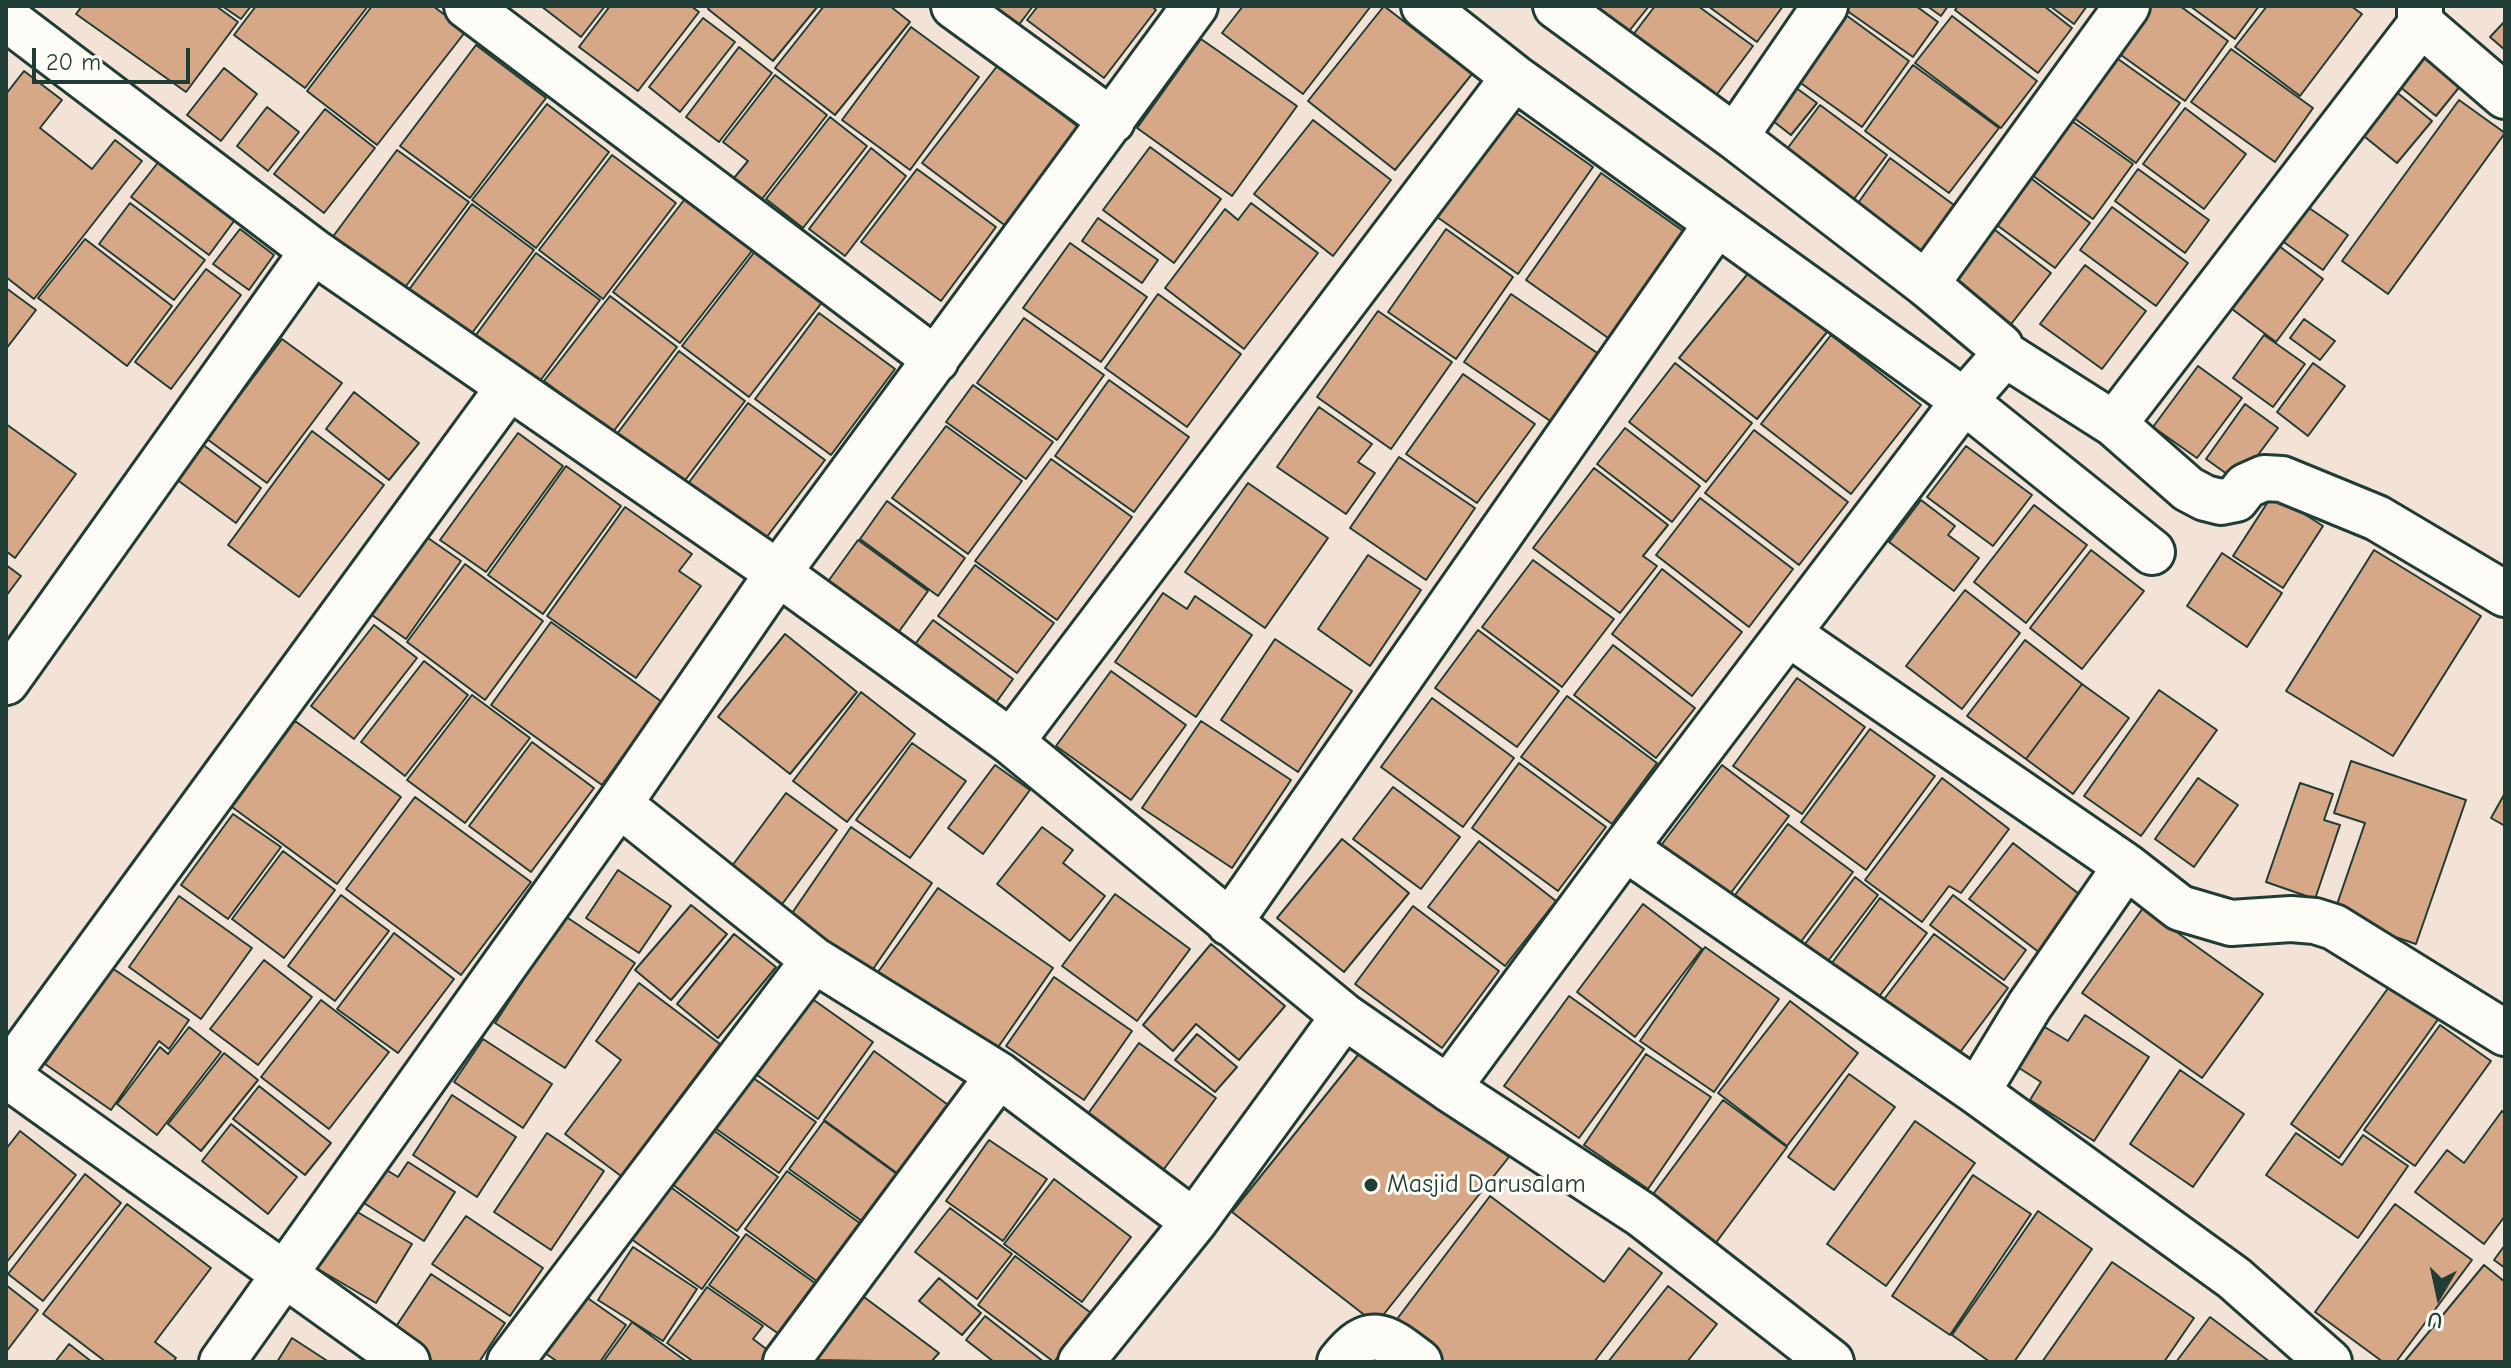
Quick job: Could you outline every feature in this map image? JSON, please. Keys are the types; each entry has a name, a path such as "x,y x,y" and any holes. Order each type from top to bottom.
{"street":[{"path":"467,6 936,360"},
{"path":"954,6 1112,121"},
{"path":"222,1362 619,804 778,573 1195,6"},
{"path":"1424,6 1514,77 1964,401 2152,552"},
{"path":"1448,1088 1625,848 1964,401 1999,361 2001,352 2000,346 1926,284 1735,137 1556,6"},
{"path":"1735,137 1825,6"},
{"path":"1926,284 2127,6"},
{"path":"2420,14 2505,96"},
{"path":"2114,424 2417,29 2420,14"},
{"path":"17,24 313,251 778,573 1011,742 1344,1016 1641,1214 1831,1362"},
{"path":"1011,742 1514,77"},
{"path":"1229,923 1717,223"},
{"path":"6,682 313,251"},
{"path":"2001,352 2114,424 2188,489 2205,498 2221,502 2236,499 2246,486 2264,478 2282,479 2377,518 2505,594"},
{"path":"407,1362 6,1076 509,387"},
{"path":"1789,634 2126,866 2180,908 2231,923 2291,919 2315,921 2334,927 2505,1033"},
{"path":"619,804 814,960 999,1075 1194,1222"},
{"path":"1625,848 1977,1092 2234,1278 2329,1362"},
{"path":"1977,1092 2030,1005 2126,866"},
{"path":"510,1362 814,960"},
{"path":"1081,1362 1194,1222 1344,1016"},
{"path":"786,1362 999,1075"},
{"path":"1340,1362 1353,1345 1364,1338 1377,1337 1395,1343 1419,1362"}],"building":[{"path":"82,6 216,6 238,22 186,92 76,14"},
{"path":"222,6 251,6 241,19"},
{"path":"256,6 368,6 305,88 234,35"},
{"path":"372,6 433,6 466,31 377,145 307,91"},
{"path":"541,6 605,6 581,37"},
{"path":"610,6 691,6 699,12 638,91 579,47"},
{"path":"710,6 818,6 773,61 708,9"},
{"path":"824,6 890,6 910,22 835,115 775,68"},
{"path":"990,6 1033,6 1018,26"},
{"path":"1038,6 1152,6 1156,10 1104,78 1027,20"},
{"path":"1243,6 1371,6 1303,94 1222,33"},
{"path":"1384,6 1472,74 1395,170 1308,101"},
{"path":"1576,6 1649,6 1622,40"},
{"path":"1655,6 1698,6 1753,46 1709,105 1626,44"},
{"path":"1708,6 1783,6 1757,42"},
{"path":"1916,6 1938,22 1913,57 1843,8"},
{"path":"1927,6 1948,6 1941,16"},
{"path":"1958,6 2044,6 2072,28 2038,73 1955,10"},
{"path":"2050,6 2087,6 2074,24"},
{"path":"2146,6 2180,6 2228,41 2185,101 2114,50"},
{"path":"2190,6 2259,6 2235,39"},
{"path":"2267,6 2351,6 2362,14 2300,96 2235,47"},
{"path":"1839,10 1909,61 1862,127 1791,76"},
{"path":"1952,16 2037,81 2001,128 1915,63"},
{"path":"703,18 735,42 680,112 649,87"},
{"path":"2505,21 2505,50 2490,37"},
{"path":"911,27 979,77 910,170 842,120"},
{"path":"1201,39 1297,106 1232,196 1137,128"},
{"path":"476,45 546,98 470,198 400,146"},
{"path":"739,47 772,73 719,142 686,117"},
{"path":"2231,49 2313,108 2275,162 2191,102"},
{"path":"2420,52 2461,85 2436,116 2394,82"},
{"path":"2111,54 2180,103 2136,163 2067,113"},
{"path":"998,65 1086,133 1011,230 922,163"},
{"path":"1913,65 1999,128 1949,193 1865,131"},
{"path":"224,68 257,94 221,141 187,115"},
{"path":"24,71 62,100 40,128 92,169 115,140 142,161 34,299 6,277 6,94"},
{"path":"775,75 827,115 762,199 734,178 748,161 723,142"},
{"path":"1788,82 1817,103 1791,135 1764,114"},
{"path":"2389,86 2432,121 2397,163 2354,128"},
{"path":"2459,100 2505,133 2388,294 2342,261"},
{"path":"547,104 609,152 536,248 472,200"},
{"path":"1505,105 1593,167 1518,274 1430,212"},
{"path":"1820,105 1887,155 1848,207 1781,157"},
{"path":"267,107 299,132 268,171 237,146"},
{"path":"2185,108 2246,154 2204,209 2143,164"},
{"path":"325,109 375,148 324,213 274,174"},
{"path":"2062,114 2133,164 2093,219 2022,168"},
{"path":"830,117 867,146 803,228 766,199"},
{"path":"1313,120 1391,180 1333,256 1254,194"},
{"path":"1150,147 1221,199 1174,263 1103,210"},
{"path":"871,148 906,176 845,256 809,229"},
{"path":"397,150 469,202 400,294 329,242"},
{"path":"612,155 676,203 603,299 539,250"},
{"path":"1890,158 1958,208 1917,262 1851,213"},
{"path":"160,160 237,217 209,255 131,197"},
{"path":"917,169 996,227 941,301 861,242"},
{"path":"2138,169 2209,220 2185,253 2115,201"},
{"path":"2020,170 2090,223 2055,268 1986,217"},
{"path":"1601,173 1693,238 1618,345 1526,280"},
{"path":"688,195 755,247 680,343 613,292"},
{"path":"130,203 205,260 174,300 99,244"},
{"path":"1251,203 1318,253 1244,349 1165,288 1225,209 1238,220"},
{"path":"2302,203 2348,235 2323,270 2278,238"},
{"path":"472,204 534,250 469,337 408,291"},
{"path":"2112,207 2188,263 2156,306 2080,250"},
{"path":"1098,218 1158,260 1142,283 1082,241"},
{"path":"1982,220 2051,273 2008,328 1939,276"},
{"path":"240,229 274,255 249,290 213,264"},
{"path":"1446,229 1513,277 1456,359 1388,312"},
{"path":"85,239 172,306 127,366 38,298"},
{"path":"1070,243 1147,297 1101,362 1023,308"},
{"path":"2279,246 2323,279 2276,342 2232,309"},
{"path":"756,250 823,301 749,397 682,346"},
{"path":"536,253 600,300 537,385 473,339"},
{"path":"2085,265 2146,311 2102,369 2040,324"},
{"path":"206,269 241,295 171,389 135,362"},
{"path":"1750,271 1827,332 1757,419 1679,358"},
{"path":"6,288 36,310 6,349"},
{"path":"1158,294 1241,354 1187,427 1105,368"},
{"path":"1511,294 1609,361 1562,429 1464,362"},
{"path":"610,296 677,347 613,432 544,381"},
{"path":"1378,311 1452,362 1391,449 1317,397"},
{"path":"819,313 895,369 831,455 755,399"},
{"path":"1024,318 1104,375 1057,440 977,383"},
{"path":"2304,319 2335,341 2320,360 2290,338"},
{"path":"1831,335 1921,405 1851,494 1761,424"},
{"path":"2264,335 2305,364 2273,407 2233,378"},
{"path":"282,339 342,383 267,483 207,439"},
{"path":"679,351 745,401 683,483 617,434"},
{"path":"1675,363 1752,423 1706,482 1629,422"},
{"path":"2313,363 2345,386 2308,436 2277,412"},
{"path":"2198,366 2242,398 2197,458 2153,427"},
{"path":"1463,374 1535,424 1477,503 1406,454"},
{"path":"1109,380 1189,437 1134,512 1055,456"},
{"path":"973,385 1053,442 1026,479 946,422"},
{"path":"354,392 419,443 389,480 326,429"},
{"path":"748,403 825,460 763,542 687,485"},
{"path":"2245,404 2278,428 2238,482 2206,459"},
{"path":"1319,407 1372,444 1358,462 1375,473 1346,514 1277,467"},
{"path":"6,424 76,474 15,558 6,551"},
{"path":"946,426 1022,481 968,554 892,498"},
{"path":"1625,428 1700,486 1672,522 1597,464"},
{"path":"1754,430 1848,502 1799,565 1705,493"},
{"path":"312,431 384,485 299,597 228,545"},
{"path":"518,433 563,466 486,572 440,540"},
{"path":"202,444 261,488 236,523 176,479"},
{"path":"1966,446 2032,495 1993,546 1927,497"},
{"path":"1399,457 1475,508 1426,580 1350,528"},
{"path":"1051,459 1132,517 1057,620 975,561"},
{"path":"566,466 621,506 543,614 488,575"},
{"path":"1594,468 1668,525 1643,556 1657,566 1620,613 1533,548"},
{"path":"1248,483 1328,538 1265,628 1185,572"},
{"path":"2273,494 2323,526 2283,588 2233,556"},
{"path":"1700,498 1793,569 1749,627 1656,555"},
{"path":"1921,500 1955,526 1948,535 1979,558 1954,591 1889,542"},
{"path":"887,501 965,558 938,596 860,539"},
{"path":"2034,505 2087,545 2026,623 1974,582"},
{"path":"625,507 692,554 679,571 701,586 636,678 547,616"},
{"path":"418,531 461,561 406,639 362,608"},
{"path":"858,540 928,591 898,633 819,594"},
{"path":"2091,550 2144,591 2082,669 2030,628"},
{"path":"2374,550 2481,616 2393,756 2286,691"},
{"path":"2222,553 2282,593 2247,647 2187,606"},
{"path":"1368,555 1421,590 1370,666 1318,629"},
{"path":"1533,560 1614,619 1562,687 1482,627"},
{"path":"465,564 543,621 485,700 407,642"},
{"path":"6,565 21,576 6,596"},
{"path":"975,565 1054,623 1017,673 938,616"},
{"path":"1662,569 1742,632 1692,696 1612,634"},
{"path":"1965,590 2020,633 1962,709 1906,666"},
{"path":"1163,593 1187,609 1195,596 1252,635 1196,717 1115,662"},
{"path":"933,620 1013,679 990,711 910,651"},
{"path":"551,622 662,702 602,785 491,705"},
{"path":"374,625 417,658 354,739 311,706"},
{"path":"1478,630 1559,691 1517,747 1435,688"},
{"path":"785,634 857,692 790,774 718,717"},
{"path":"1275,639 1352,691 1298,772 1221,720"},
{"path":"2025,640 2082,684 2026,759 1967,716"},
{"path":"1613,645 1695,708 1656,758 1574,695"},
{"path":"424,661 468,695 405,776 361,742"},
{"path":"1111,671 1186,725 1131,800 1056,746"},
{"path":"1797,678 1865,727 1802,814 1733,766"},
{"path":"2082,684 2129,718 2073,794 2026,759"},
{"path":"2159,690 2217,730 2141,836 2084,796"},
{"path":"861,692 915,734 847,822 793,781"},
{"path":"472,695 530,738 465,823 407,780"},
{"path":"1567,696 1657,763 1612,824 1521,757"},
{"path":"1432,698 1514,758 1463,827 1381,767"},
{"path":"295,721 401,797 337,884 232,807"},
{"path":"1201,721 1291,780 1232,868 1142,808"},
{"path":"1870,729 1935,776 1866,870 1801,822"},
{"path":"532,742 594,788 531,872 469,826"},
{"path":"912,743 966,781 910,858 856,820"},
{"path":"2351,761 2466,800 2416,944 2333,916 2365,823 2334,813"},
{"path":"1519,763 1606,827 1558,891 1472,828"},
{"path":"995,765 1030,790 983,854 948,828"},
{"path":"1722,765 1789,816 1727,898 1659,848"},
{"path":"1942,778 2009,829 1961,893 1949,886 1922,922 1865,880"},
{"path":"2198,778 2238,805 2194,867 2155,839"},
{"path":"2300,783 2333,794 2324,820 2340,825 2315,899 2266,882"},
{"path":"1393,787 1460,837 1421,889 1353,839"},
{"path":"786,793 837,830 780,907 729,870"},
{"path":"2505,793 2505,826 2491,818"},
{"path":"415,797 531,882 461,975 346,889"},
{"path":"233,814 281,847 228,919 181,885"},
{"path":"1788,824 1853,872 1800,943 1735,895"},
{"path":"851,827 932,883 869,975 788,919"},
{"path":"1042,827 1073,850 1063,863 1105,896 1070,941 997,884"},
{"path":"1342,839 1409,893 1344,972 1277,918"},
{"path":"1479,841 1556,901 1505,966 1428,907"},
{"path":"2013,843 2083,897 2040,953 1969,899"},
{"path":"283,851 335,890 284,958 232,919"},
{"path":"618,870 671,906 639,953 586,918"},
{"path":"1855,877 1878,895 1825,965 1802,948"},
{"path":"938,888 1053,968 994,1053 878,972"},
{"path":"1115,894 1190,949 1137,1021 1062,966"},
{"path":"341,895 389,931 335,1001 288,966"},
{"path":"1953,895 2026,950 2004,980 1930,925"},
{"path":"179,896 252,948 201,1019 129,967"},
{"path":"1880,898 1927,933 1875,1002 1829,967"},
{"path":"1643,904 1702,949 1635,1037 1577,992"},
{"path":"691,905 727,934 671,1000 635,970"},
{"path":"1413,906 1499,971 1442,1048 1355,984"},
{"path":"2143,908 2263,994 2202,1078 2082,993"},
{"path":"565,916 635,963 565,1068 495,1023"},
{"path":"394,933 454,979 398,1053 337,1009"},
{"path":"734,934 776,967 718,1038 677,1004"},
{"path":"1934,934 2008,988 1955,1059 1881,1003"},
{"path":"1211,944 1285,1006 1239,1060 1196,1024 1173,1051 1143,1025"},
{"path":"1705,947 1779,999 1714,1092 1640,1041"},
{"path":"264,960 312,997 258,1065 210,1029"},
{"path":"112,968 189,1020 169,1049 159,1041 111,1110 45,1064"},
{"path":"1054,977 1132,1031 1084,1100 1006,1046"},
{"path":"639,983 720,1044 621,1176 565,1134 621,1060 596,1041"},
{"path":"2391,984 2439,1018 2339,1158 2291,1124"},
{"path":"1569,996 1644,1049 1579,1138 1504,1086"},
{"path":"811,998 873,1042 818,1119 757,1075"},
{"path":"321,1000 389,1052 329,1129 261,1077"},
{"path":"1790,1001 1858,1053 1787,1146 1718,1093"},
{"path":"2085,1015 2149,1057 2094,1141 2030,1100 2041,1082 2016,1066 2043,1026 2068,1041"},
{"path":"2440,1025 2491,1061 2415,1166 2364,1130"},
{"path":"189,1027 221,1052 157,1135 117,1104 160,1047 168,1054"},
{"path":"1197,1034 1237,1067 1215,1092 1175,1060"},
{"path":"483,1039 552,1084 523,1128 454,1082"},
{"path":"1139,1043 1216,1098 1156,1180 1079,1126"},
{"name":"Masjid Darusalam","path":"1366,1045 1509,1157 1376,1324 1232,1212"},
{"path":"874,1051 951,1107 901,1176 824,1120"},
{"path":"224,1053 258,1080 201,1151 168,1124"},
{"path":"1646,1054 1711,1097 1648,1189 1584,1145"},
{"path":"2180,1070 2244,1114 2193,1187 2130,1144"},
{"path":"1849,1074 1895,1107 1834,1190 1788,1157"},
{"path":"749,1075 816,1122 779,1173 712,1126"},
{"path":"259,1086 331,1143 305,1175 233,1119"},
{"path":"452,1095 516,1137 477,1197 413,1155"},
{"path":"1723,1100 1787,1147 1715,1244 1651,1197"},
{"path":"2502,1111 2505,1114 2505,1216 2484,1244 2415,1192 2447,1150 2464,1163"},
{"path":"824,1121 901,1177 866,1224 789,1169"},
{"path":"1915,1121 1975,1163 1886,1286 1827,1244"},
{"path":"231,1124 297,1177 268,1214 202,1161"},
{"path":"709,1127 778,1177 737,1231 669,1182"},
{"path":"20,1131 76,1175 6,1263 6,1149"},
{"path":"547,1133 604,1171 551,1250 494,1212"},
{"path":"2296,1133 2342,1165 2363,1135 2408,1166 2358,1238 2266,1175"},
{"path":"989,1140 1047,1179 1003,1241 946,1201"},
{"path":"370,1160 398,1177 408,1162 455,1192 424,1241 348,1193"},
{"path":"787,1171 864,1226 822,1285 745,1229"},
{"path":"85,1174 121,1203 43,1301 8,1274"},
{"path":"1973,1175 2031,1214 1950,1335 1892,1296"},
{"path":"1054,1179 1131,1237 1082,1302 1004,1244"},
{"path":"665,1183 739,1237 702,1289 627,1236"},
{"path":"1490,1196 1604,1282 1629,1248 1662,1273 1594,1362 1438,1362 1391,1327"},
{"path":"342,1203 412,1244 376,1303 306,1262"},
{"path":"127,1204 211,1268 155,1342 176,1358 173,1362 106,1362 43,1314"},
{"path":"2395,1204 2472,1260 2396,1362 2383,1362 2315,1312"},
{"path":"950,1208 1012,1254 977,1299 915,1252"},
{"path":"2038,1211 2092,1249 2014,1362 1990,1362 1952,1335"},
{"path":"466,1216 543,1268 510,1316 432,1264"},
{"path":"746,1234 822,1288 786,1339 709,1285"},
{"path":"2505,1245 2505,1268 2494,1260"},
{"path":"633,1247 697,1289 663,1341 598,1300"},
{"path":"1015,1256 1091,1313 1054,1362 978,1305"},
{"path":"2112,1262 2194,1318 2164,1362 2042,1362"},
{"path":"2484,1265 2505,1282 2505,1362 2404,1362"},
{"path":"431,1274 505,1323 479,1362 434,1362 391,1334"},
{"path":"939,1278 981,1313 962,1335 919,1301"},
{"path":"6,1285 38,1310 6,1352"},
{"path":"1668,1286 1717,1324 1687,1362 1608,1362"},
{"path":"707,1287 763,1326 753,1339 773,1354 767,1362 694,1362 667,1343"},
{"path":"579,1292 626,1325 600,1362 558,1362 539,1349"},
{"path":"864,1297 939,1353 931,1362 815,1360"},
{"path":"985,1316 1044,1362 994,1362 966,1340"},
{"path":"2210,1317 2270,1362 2176,1362"},
{"path":"632,1322 687,1362 603,1362"},
{"path":"292,1338 329,1362 277,1362"},
{"path":"69,1344 92,1362 55,1362"}],"place":[{"name":"Masjid Darusalam","path":"1371,1185"}]}
